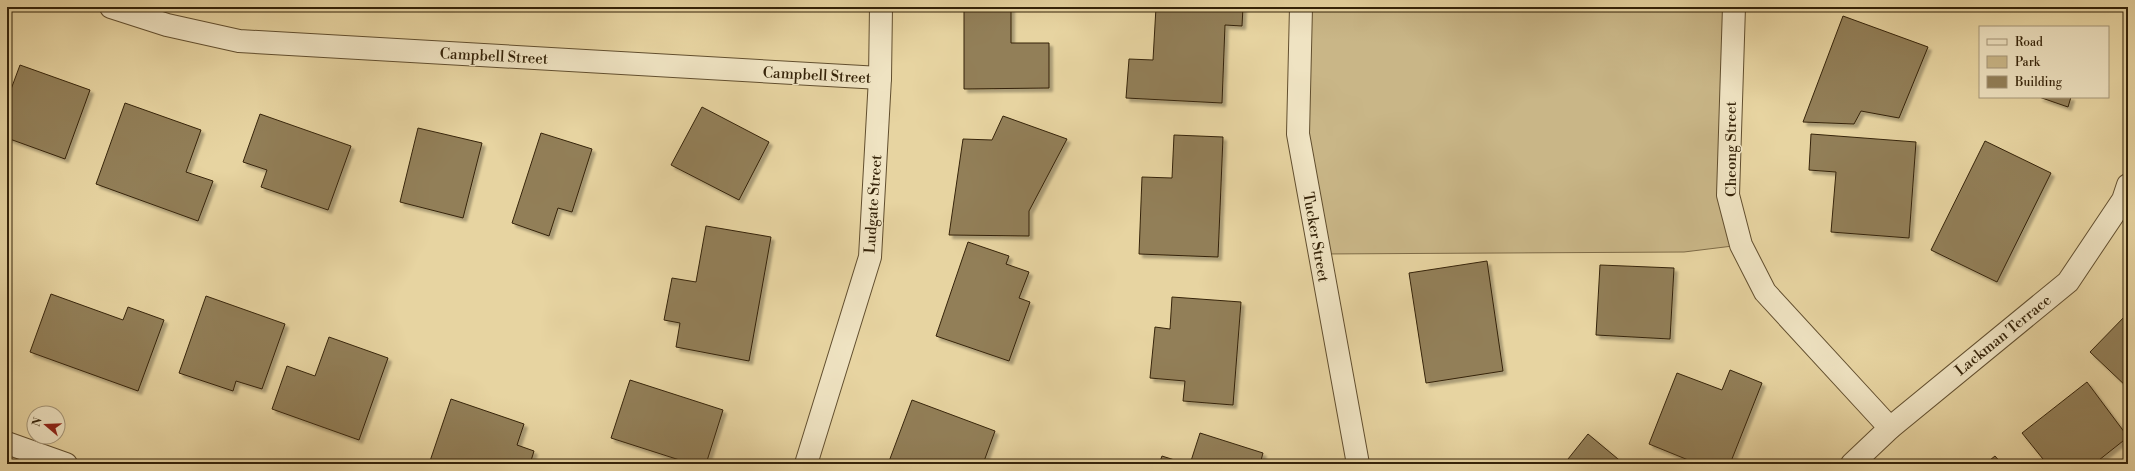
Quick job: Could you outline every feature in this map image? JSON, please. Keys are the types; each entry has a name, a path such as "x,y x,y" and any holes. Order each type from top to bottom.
{"street":[{"name":"Campbell Street","path":"111,7 167,24 239,41 880,78"},
{"name":"Ludgate Street","path":"806,464 870,257 880,78 881,7"},
{"name":"Tucker Street","path":"1301,7 1298,134 1358,464"},
{"name":"Cheong Street","path":"1734,7 1728,195 1741,245 1765,292 1890,428"},
{"name":"Lackman Terrace","path":"1852,464 1890,428 2068,282 2123,200 2128,185"},
{"path":"7,443 66,464"}],"green space":[{"path":"1301,7 1734,7 1728,195 1741,245 1684,252 1319,254 1298,134"}],"building":[{"path":"964,7 1011,7 1011,43 1049,43 1049,88 964,89"},
{"path":"1156,7 1243,7 1242,26 1225,25 1222,103 1126,98 1129,59 1153,60"},
{"path":"1843,16 1928,47 1899,118 1861,111 1854,124 1803,122"},
{"path":"20,65 90,90 65,159 7,138 7,100"},
{"path":"2042,98 2071,98 2068,107"},
{"path":"125,103 201,130 186,172 213,181 198,221 96,184"},
{"path":"702,107 769,142 739,200 671,165"},
{"path":"260,114 351,146 328,210 261,187 267,170 243,162"},
{"path":"1003,116 1067,139 1029,211 1029,236 949,235 963,139 992,140"},
{"path":"418,128 482,143 463,218 400,202"},
{"path":"541,133 592,149 572,212 558,208 549,236 512,223"},
{"path":"1811,134 1916,142 1909,238 1831,232 1836,172 1809,170"},
{"path":"1174,135 1223,137 1218,257 1139,254 1142,177 1172,178"},
{"path":"1985,141 2051,173 1997,282 1931,250"},
{"path":"706,226 771,237 749,361 676,347 680,323 664,320 672,278 696,282"},
{"path":"968,242 1009,256 1006,264 1029,272 1019,298 1030,302 1009,361 936,336"},
{"path":"1487,261 1503,371 1426,383 1409,273"},
{"path":"1600,265 1674,268 1670,339 1596,335"},
{"path":"51,294 123,320 128,307 164,320 138,391 30,352"},
{"path":"206,296 285,324 262,389 236,381 233,391 179,373"},
{"path":"1172,297 1241,302 1233,405 1183,401 1185,381 1150,378 1155,327 1170,329"},
{"path":"2128,313 2128,388 2090,352"},
{"path":"329,337 388,358 359,440 272,409 287,366 315,376"},
{"path":"1730,370 1762,383 1730,464 1698,464 1649,444 1677,373 1722,390"},
{"path":"630,380 723,410 706,464 692,464 611,438"},
{"path":"2087,382 2128,437 2094,464 2047,464 2022,433"},
{"path":"451,399 524,424 517,445 534,451 530,464 429,464"},
{"path":"912,400 995,431 983,464 888,464"},
{"path":"1200,433 1263,453 1260,464 1190,464"},
{"path":"1588,434 1624,464 1564,464"},
{"path":"1162,456 1187,464 1159,464"},
{"path":"1995,456 2002,464 1985,464"}]}
